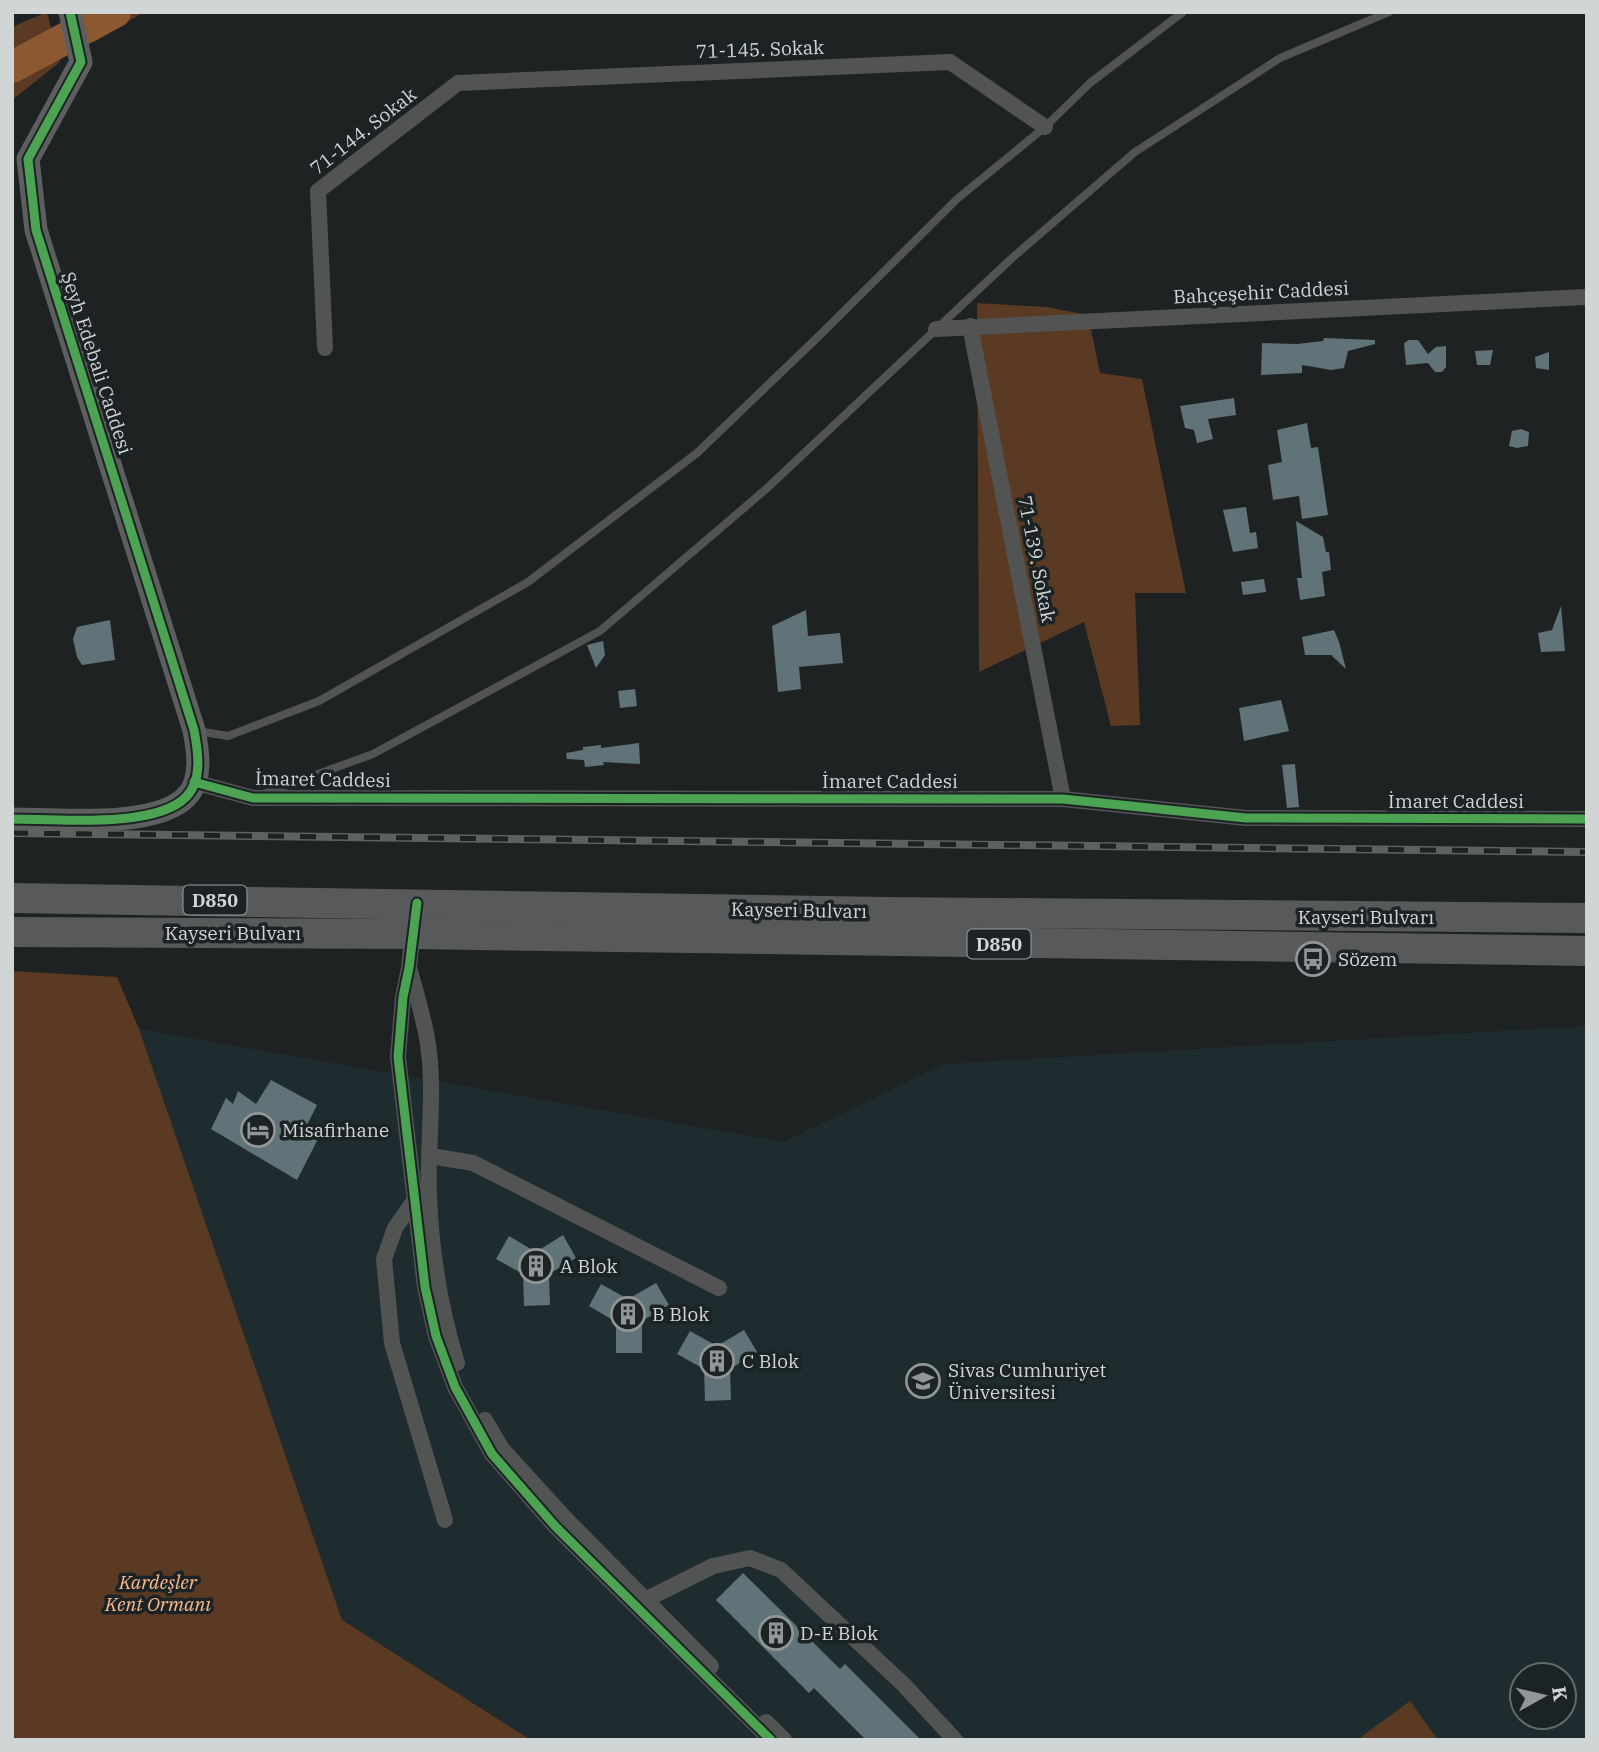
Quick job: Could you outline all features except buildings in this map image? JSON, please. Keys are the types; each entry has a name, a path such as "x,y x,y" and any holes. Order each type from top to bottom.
{"highway":[{"name":"Kayseri Bulvarı","path":"12,898 939,913 1587,918"},
{"name":"Kayseri Bulvarı","path":"12,932 412,934 1587,951"}],"street":[{"name":"Şeyh Edebali Caddesi","path":"70,14 81,62 28,159 37,230 194,730 200,758 194,782"},
{"name":"71-145. Sokak","path":"458,83 950,62 1045,127"},
{"name":"71-144. Sokak","path":"325,348 318,191 458,83"},
{"name":"Bahçeşehir Caddesi","path":"936,329 1587,297"},
{"name":"71-139. Sokak","path":"970,326 1063,799"},
{"name":"İmaret Caddesi","path":"194,782 253,797 1063,799 1246,818 1587,819"},
{"path":"12,818 126,819 154,815 187,797 194,782"},
{"path":"417,903 403,997 398,1058 425,1287 436,1336 455,1387 492,1454 555,1526 771,1740"},
{"path":"409,968 427,1038 432,1098 429,1193 438,1284 447,1332 463,1385 502,1449 645,1600 784,1740"},
{"path":"431,1156 473,1163 719,1288"},
{"path":"416,1198 396,1227 384,1259 393,1343 445,1520"},
{"path":"645,1600 713,1566 750,1558 781,1570 903,1684 956,1740"}],"lane":[{"path":"194,730 228,736 319,701 528,582 697,453 957,198 1045,127 1090,83 1183,12"},
{"path":"253,797 373,754 600,631 765,490 1012,258 1135,152 1280,58 1389,12"}],"shaded area":[{"name":"Sivas Cumhuriyet Üniversitesi","path":"1587,1026 1587,1740 531,1740 342,1620 139,1029 784,1142 944,1064"}],"green space":[{"path":"47,12 60,62 12,100 12,27"},
{"path":"86,12 144,12 94,42"},
{"path":"977,303 1046,307 1088,315 1100,373 1142,379 1186,593 1135,593 1140,725 1111,726 1084,622 979,672"},
{"name":"Kardeşler Kent Ormanı","path":"12,971 117,977 139,1029 342,1620 531,1740 12,1740"},
{"path":"1410,1701 1438,1740 1357,1740"}],"waterway":[{"path":"12,67 115,12"}],"railway":[{"path":"12,833 1587,852"}],"cycle path":[{"path":"12,819 104,820 152,814 171,807 186,797 195,782 198,765 194,730 36,230 28,159 81,62 70,12"},
{"path":"194,782 253,798 1063,799 1246,818 1587,819"},
{"path":"417,903 403,997 398,1057 425,1287 436,1336 455,1387 492,1454 555,1526 771,1740"}],"place":[{"name":"Sözem","path":"1313,959"},
{"name":"Misafirhane","path":"258,1130"},
{"name":"A Blok","path":"536,1266"},
{"name":"B Blok","path":"628,1314"},
{"name":"C Blok","path":"717,1361"},
{"name":"Sivas Cumhuriyet Üniversitesi","path":"923,1381"},
{"name":"D-E Blok","path":"776,1633"}]}
